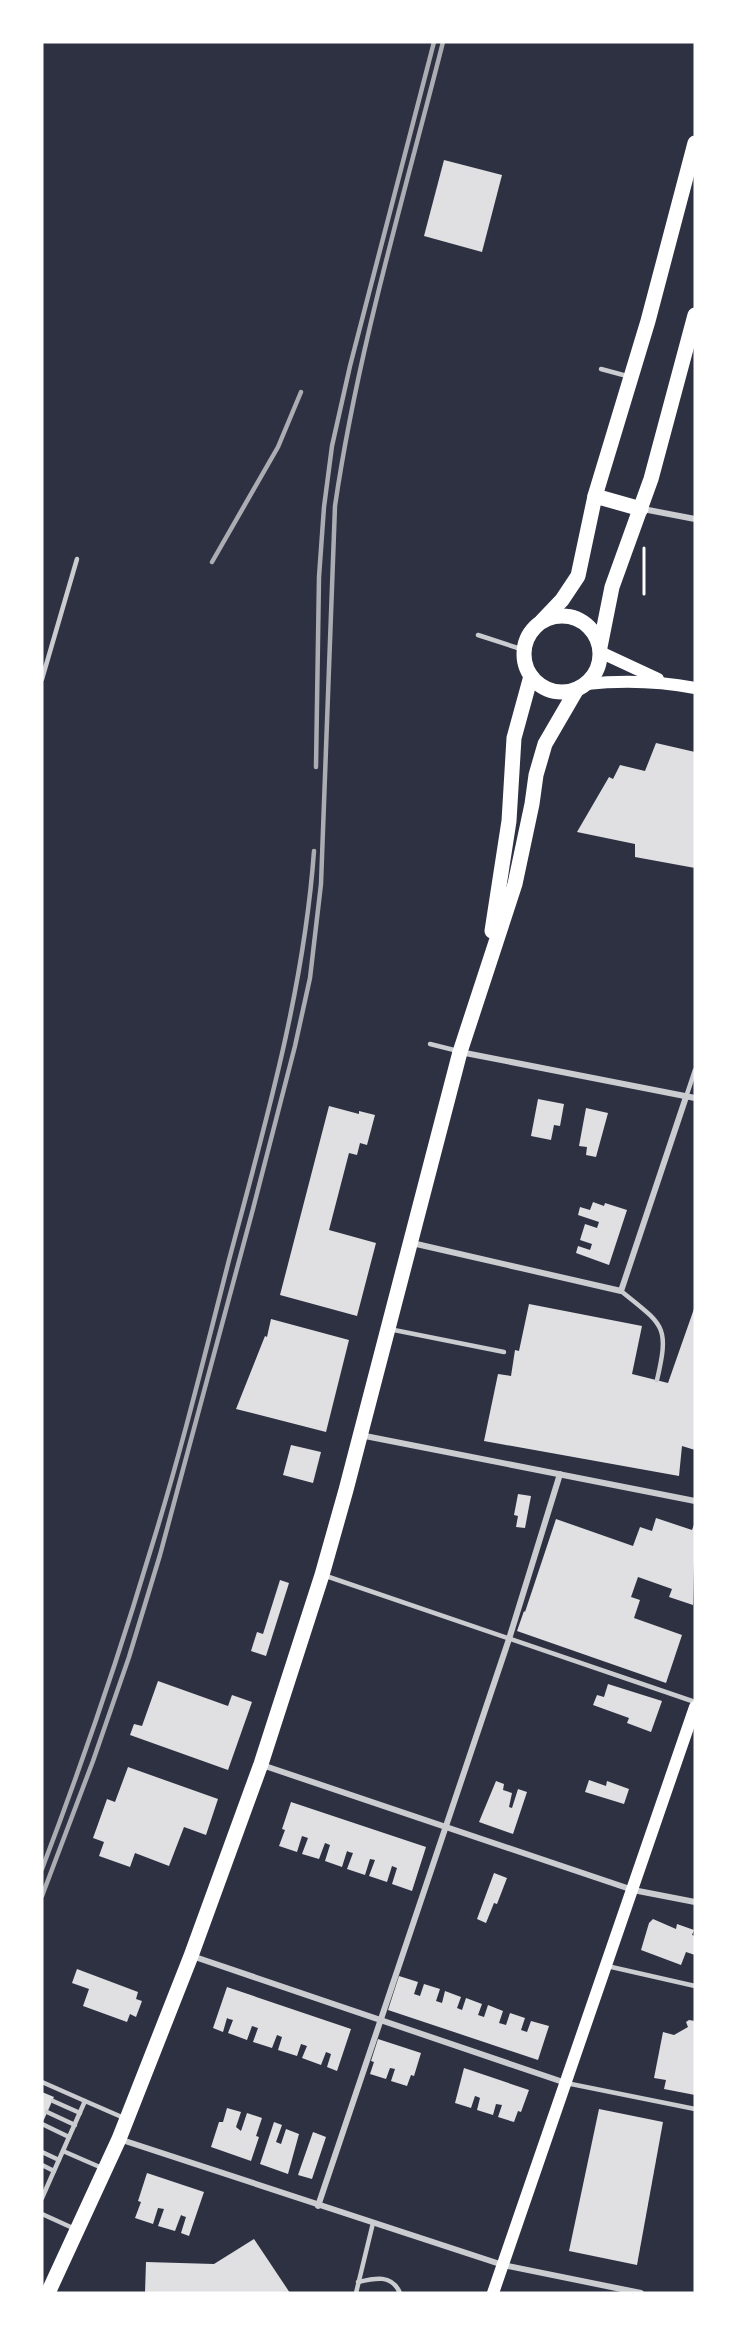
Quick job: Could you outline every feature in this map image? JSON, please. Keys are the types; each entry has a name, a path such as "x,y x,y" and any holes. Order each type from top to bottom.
{"main road":[{"path":"695,143 648,321 595,496 578,576 562,600 533,628 524,651 531,676 540,685 552,690 564,692 581,686 620,681 665,682 695,688"},
{"path":"48,2293 119,2139 191,1956 261,1764 322,1575 460,1052 515,884 536,775 545,744 581,686 594,675 599,664 612,587 641,509 663,440 695,315"},
{"path":"595,496 641,509"},
{"path":"542,621 554,616 578,619 596,636 600,650 665,682"},
{"path":"487,966 509,822 514,738 531,676"},
{"path":"494,2293 695,1707"}],"street":[{"path":"641,509 695,519"},
{"path":"460,1052 695,1098"},
{"path":"410,1242 621,1291 686,1097"},
{"path":"360,1435 695,1501"},
{"path":"318,2206 509,1639 560,1474"},
{"path":"261,1764 633,1890 695,1902"},
{"path":"191,1956 566,2083"},
{"path":"119,2139 503,2265 641,2293"}],"lane":[{"path":"601,369 630,377"},
{"path":"42,679 77,559"},
{"path":"478,635 524,651"},
{"path":"430,1044 460,1052"},
{"path":"686,1097 695,1070"},
{"path":"621,1291 659,1325 664,1348 657,1380"},
{"path":"387,1329 504,1352"},
{"path":"322,1575 695,1702"},
{"path":"607,1966 695,1986"},
{"path":"42,2082 127,2119"},
{"path":"566,2083 695,2109"},
{"path":"52,2101 80,2113"},
{"path":"43,2195 85,2101"},
{"path":"48,2112 75,2125"},
{"path":"42,2124 69,2137"},
{"path":"63,2151 105,2170"},
{"path":"42,2152 59,2160"},
{"path":"42,2165 54,2171"},
{"path":"42,2178 49,2182"},
{"path":"42,2214 77,2230"},
{"path":"356,2293 373,2223"},
{"path":"358,2282 387,2278 394,2283 400,2293"}],"building":[{"path":"444,160 502,175 482,252 424,236"},
{"path":"656,743 695,752 695,868 635,857 635,844 577,832 609,777 613,779 620,765 645,771"},
{"path":"538,1099 564,1104 560,1126 554,1125 551,1140 531,1136"},
{"path":"329,1106 359,1114 359,1111 375,1115 367,1145 360,1143 357,1155 349,1153 329,1230 376,1243 357,1316 280,1295"},
{"path":"586,1108 608,1113 596,1157 586,1155 587,1147 579,1146"},
{"path":"593,1202 627,1210 609,1265 576,1253 578,1246 590,1250 592,1244 580,1240 585,1224 597,1228 599,1222 578,1215 580,1207 590,1210"},
{"path":"529,1304 642,1326 632,1374 668,1383 695,1306 695,1450 682,1446 679,1476 484,1441 498,1374 511,1376 515,1350 519,1351"},
{"path":"271,1319 349,1340 326,1432 236,1409 265,1336 267,1337"},
{"path":"291,1445 321,1452 313,1483 283,1475"},
{"path":"518,1494 531,1496 525,1528 516,1527 518,1516 514,1515"},
{"path":"656,1518 692,1530 695,1522 693,1605 669,1597 672,1589 638,1577 631,1597 640,1600 634,1618 682,1635 666,1683 517,1631 556,1519 633,1546 640,1527 652,1531"},
{"path":"280,1580 289,1583 266,1656 251,1651 257,1632 263,1634"},
{"path":"158,1681 228,1706 232,1695 252,1702 228,1770 130,1735 134,1724 142,1726"},
{"path":"608,1684 662,1701 651,1732 627,1723 629,1718 593,1705 597,1695 604,1697"},
{"path":"128,1767 218,1799 206,1835 184,1827 169,1866 135,1853 130,1867 99,1856 104,1842 93,1838 107,1799 115,1802"},
{"path":"589,1780 606,1786 607,1781 629,1789 624,1804 585,1792"},
{"path":"496,1781 504,1784 503,1790 512,1793 509,1807 512,1808 518,1789 527,1792 513,1834 479,1822"},
{"path":"291,1802 426,1847 412,1891 392,1884 397,1868 392,1866 387,1882 369,1876 375,1860 370,1859 365,1875 347,1869 353,1853 347,1851 342,1867 325,1861 330,1845 325,1843 319,1859 302,1854 308,1838 302,1836 297,1852 279,1846"},
{"path":"494,1873 507,1878 497,1904 494,1903 486,1923 477,1919"},
{"path":"653,1919 676,1929 677,1924 694,1930 692,1935 695,1936 695,1955 686,1952 681,1965 641,1950 649,1923"},
{"path":"77,1969 138,1992 136,1999 142,2001 136,2017 130,2014 127,2022 83,2006 89,1989 72,1983"},
{"path":"399,1976 418,1982 414,1994 420,1996 424,1984 440,1989 436,2001 442,2003 445,1991 461,1997 457,2008 462,2010 466,1998 482,2004 478,2015 484,2017 488,2005 503,2011 499,2023 506,2025 510,2013 525,2018 521,2030 527,2032 531,2021 549,2026 538,2060 388,2010"},
{"path":"227,1987 351,2029 337,2071 327,2067 331,2054 326,2052 321,2065 302,2058 307,2046 301,2044 297,2056 278,2050 282,2037 277,2035 272,2048 253,2042 258,2028 252,2026 247,2040 228,2033 233,2020 227,2018 223,2032 213,2028"},
{"path":"695,2021 695,2095 664,2089 666,2080 654,2078 663,2032 674,2035 688,2027 686,2022"},
{"path":"378,2039 421,2053 414,2076 411,2075 407,2086 391,2081 395,2069 390,2068 386,2079 370,2074 374,2062 371,2061"},
{"path":"464,2068 529,2090 521,2112 518,2111 514,2122 498,2117 502,2105 496,2104 493,2115 477,2110 480,2098 475,2096 471,2108 455,2103"},
{"path":"42,2092 54,2097 42,2124"},
{"path":"227,2108 241,2112 236,2127 241,2131 247,2113 262,2118 256,2136 259,2137 251,2161 211,2147 219,2122 223,2122"},
{"path":"599,2109 663,2122 637,2265 569,2251"},
{"path":"274,2122 282,2125 276,2142 281,2144 286,2129 299,2134 288,2174 260,2164"},
{"path":"313,2132 326,2137 312,2179 298,2175"},
{"path":"147,2173 204,2192 189,2236 181,2233 186,2217 181,2215 175,2231 158,2226 164,2209 158,2208 153,2224 135,2218"},
{"path":"254,2239 290,2293 145,2293 146,2262 214,2264"}],"railway":[{"path":"316,767 319,577 324,507 332,446 350,366 434,42"},
{"path":"42,1896 129,1657 160,1555 253,1209 310,978 321,884 335,506 369,331 443,42"},
{"path":"212,562 278,447 301,392"},
{"path":"42,1869 125,1632 161,1516 191,1407 281,1057 302,955 314,851"}]}
